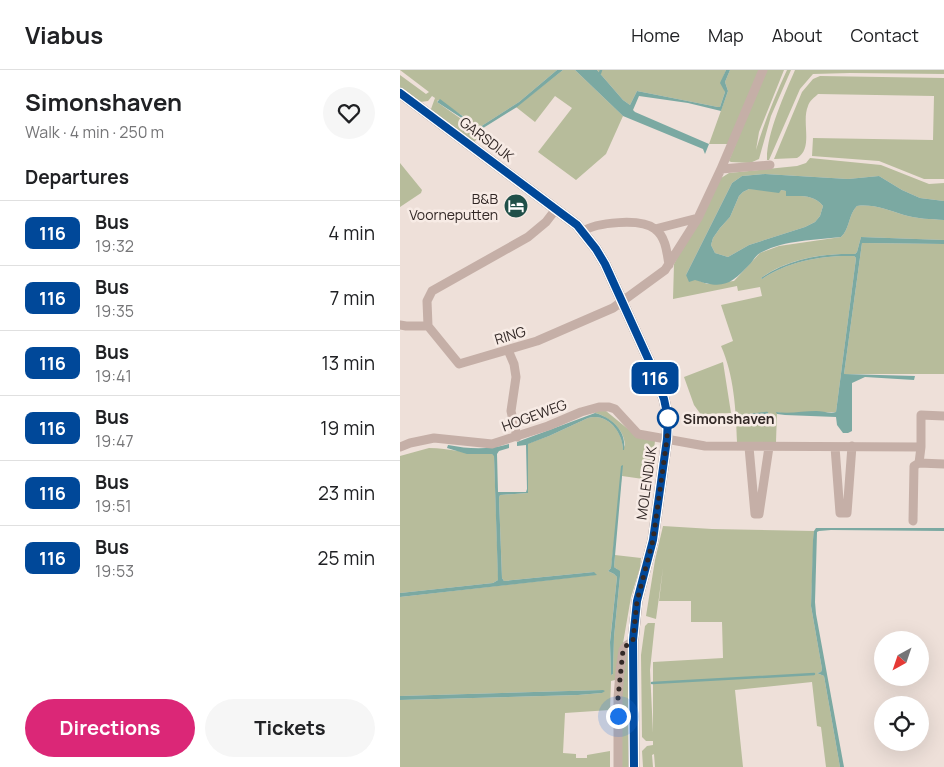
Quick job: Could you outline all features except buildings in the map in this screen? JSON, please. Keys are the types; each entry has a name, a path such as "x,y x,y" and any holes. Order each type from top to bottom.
{"main road":[{"name":"GARSDIJK","path":"400,92 556,209"},
{"name":"MOLENDIJK","path":"556,209 577,225 605,264 650,363 664,399 668,418 667,439 653,540 637,601 633,640 634,767"}],"street":[{"name":"RING","path":"428,326 459,364 537,341 618,305 621,301 653,280 669,265 698,218 722,169 763,70"},
{"path":"722,169 770,165"},
{"path":"400,325 428,326 427,301 432,291 528,237 546,222 556,209"},
{"path":"656,229 698,218"},
{"path":"582,232 588,227 596,225 631,222 649,226 656,229 662,236 669,265"},
{"path":"508,350 514,364 516,377 512,411 516,437"},
{"name":"HOGEWEG","path":"400,446 434,438 492,444 599,407 615,409 638,434 667,439"},
{"path":"919,463 921,415 944,416"},
{"path":"667,439 705,446 921,447"},
{"path":"749,447 755,514 759,514 768,446"},
{"path":"835,447 840,513 847,513 852,446"},
{"path":"913,521 914,466 919,463 944,464"},
{"name":"MOLENDIJK","path":"618,767 620,671 623,650 633,640"}],"green space":[{"path":"400,70 557,70 519,102 480,127 438,100 437,102 474,128 482,129 484,132 474,142 432,111 435,98 432,96 428,101 420,102 400,87 400,75 426,94 429,92"},
{"path":"563,70 575,70 623,116 606,154 576,180 538,152 572,108 555,96 535,122 516,107"},
{"path":"597,70 726,70 722,80 725,92 720,107 637,91 630,105 623,100"},
{"path":"730,70 761,70 729,144 709,144 728,91 725,82"},
{"path":"765,70 784,70 759,132 756,150 778,90 787,70 791,70 771,116 759,159 750,163 731,162 729,161"},
{"path":"795,70 944,70 944,74 813,74 800,89 769,160 767,160 773,127 781,102"},
{"path":"820,76 944,78 944,179 924,179 879,161 812,156 813,138 933,140 934,96 818,94 810,102 806,112 806,141 802,154 797,158 774,159 802,92 813,79"},
{"path":"810,158 881,165 929,184 944,183 944,201 920,198 879,176 848,179 765,174 742,176 732,183 686,275 707,284 734,281 760,253 779,246 841,237 857,206 875,207 924,219 944,220 944,240 861,237 855,254 806,258 782,266 761,278 806,260 842,256 854,256 856,258 836,412 786,414 777,412 776,442 737,442 732,381 721,346 733,341 721,305 762,296 760,287 738,291 737,286 673,299 674,264 718,180 729,173 797,166 806,163"},
{"path":"400,163 422,190 421,193 400,207"},
{"path":"749,189 781,190 786,191 786,196 801,196 815,199 823,206 820,216 815,222 805,227 749,245 728,257 715,253 711,245 713,238 730,217 739,196"},
{"path":"862,243 944,244 944,374 844,374"},
{"path":"723,362 731,413 702,416 694,405 684,377"},
{"path":"594,410 606,411 639,438 655,441 650,480 622,476 623,466 611,568 608,571 617,577 610,641 611,675 613,674 614,637 620,576 614,567 615,555 641,558 640,568 631,597 617,678 611,681 610,710 565,713 563,753 576,754 576,758 587,758 587,755 610,751 610,767 400,767 400,700 602,693 603,690 400,696 400,597 593,575 594,572 504,581 502,578 499,498 500,495 528,493 527,444 588,418 601,418 613,425 620,436 623,449 625,445 624,439 619,429 606,417 595,413"},
{"path":"429,448 494,455 498,580 493,583 400,593 400,456"},
{"path":"663,526 814,531 811,606 822,669 821,672 817,673 824,676 840,767 826,767 821,727 817,726 812,682 735,690 743,767 655,767 654,754 652,755 653,767 643,767 642,751 647,746 653,745 653,741 646,741 642,737 641,655 645,626 648,623 655,623 650,670 653,733 653,662 723,658 722,622 691,622 691,601 659,601 663,568 656,619 646,616 655,560"},
{"path":"625,650 628,650 630,767 620,767 620,701"}],"water":[{"path":"557,70 563,70 517,107 480,130 437,102 440,99 477,127 480,127 519,102"},
{"path":"575,70 597,70 623,100 630,105 637,91 720,107 725,92 720,83 726,70 730,70 725,82 728,91 721,111 688,103 639,96 633,110 709,144 705,154 703,149 623,116"},
{"path":"765,174 848,179 879,176 920,198 944,201 944,220 924,219 875,207 857,206 841,237 800,241 771,248 759,254 738,276 720,285 695,280 689,282 686,275 732,183 742,176","holes":["749,189 779,193 781,190 786,191 786,196 806,196 815,199 823,206 820,216 815,222 805,227 749,245 728,257 715,253 711,245 713,238 730,217 739,196 743,192"]},
{"path":"861,237 944,240 944,244 862,243 844,374 915,376 914,380 865,377 852,383 852,431 843,433 837,425 836,417 785,415 777,414 776,412 836,412 856,258 854,256 842,256 806,260 761,278 771,271 806,258 855,254"},
{"path":"595,413 607,418 617,426 623,437 624,450 617,430 613,425 601,418 588,418 528,444 528,493 500,495 499,498 502,578 504,581 594,572 597,575 400,597 400,593 493,583 498,580 494,456 492,454 467,454 447,448 448,445 478,448 509,444 509,448 499,451 497,454 498,492 526,492 526,445 517,446 517,442"},
{"path":"623,465 614,567 620,571 620,576 614,637 613,674 611,675 610,642 617,577 608,571 611,568 621,466"},
{"path":"816,528 944,528 944,531 831,530 817,532 816,614 844,767 840,767 824,676 817,673 821,672 822,669 811,606 813,540"},
{"path":"605,691 602,693 578,695 400,700 400,696"}],"waterway":[{"path":"742,416 767,413"},
{"path":"652,683 814,674"}],"bus line":[{"name":"116","path":"400,93 577,225 605,264 650,363 664,399 668,418 667,439 653,540 637,601 633,640 634,767"}],"place":[{"name":"B&B Voorneputten","path":"516,206"},
{"name":"Simonshaven","path":"668,418"}],"route":[{"path":"618,716 623,650 633,640 637,601 653,540 667,439 668,418"}]}
